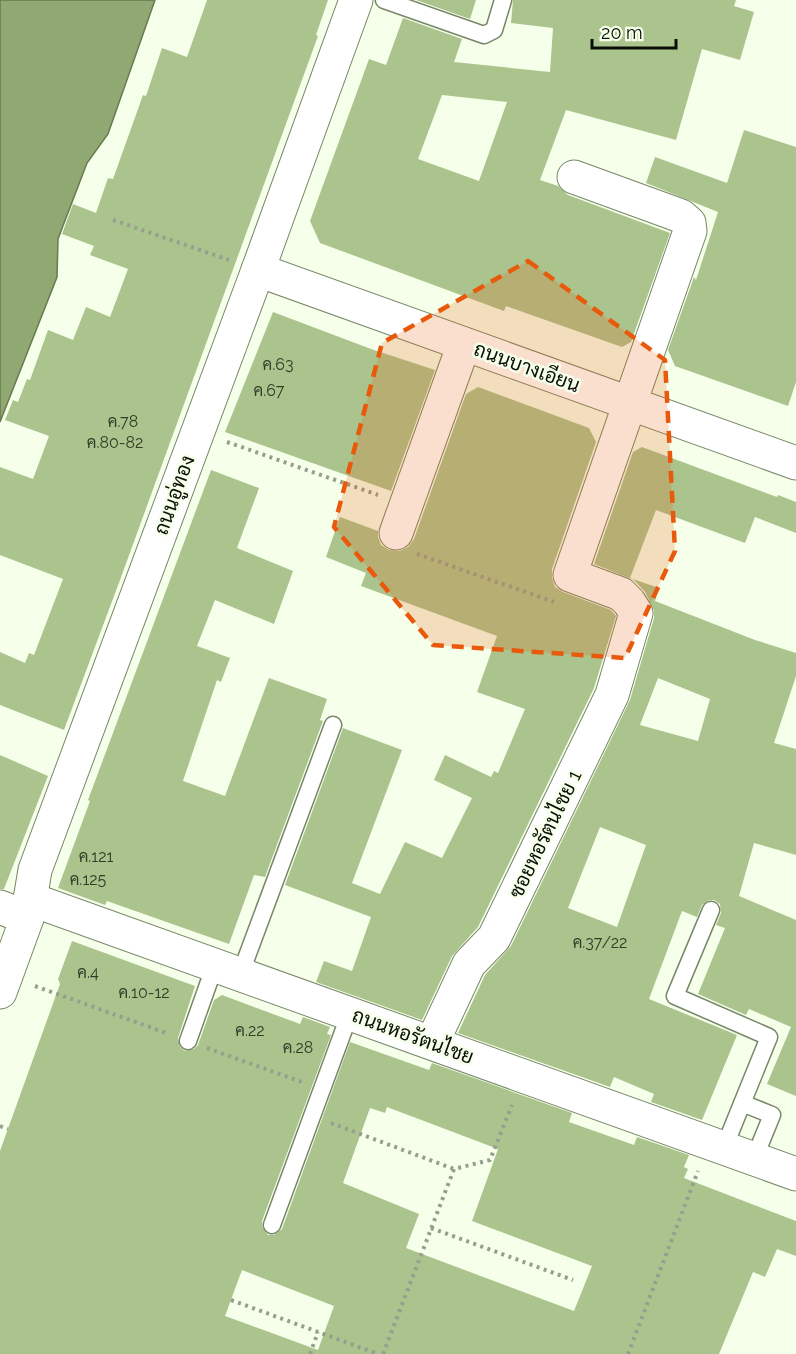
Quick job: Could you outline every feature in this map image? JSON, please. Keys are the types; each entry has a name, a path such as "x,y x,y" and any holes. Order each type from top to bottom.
{"street":[{"name":"ถนนอู่ทอง","path":"3,984 19,908 258,270 356,0"},
{"path":"570,574 690,231 689,223 681,216 574,177"},
{"name":"ถนนบางเอียน","path":"258,270 796,463"},
{"path":"400,519 464,344"},
{"name":"ซอยหอรัตนไชย 1","path":"432,1043 469,964 494,938 612,695 636,613 621,594 570,574"},
{"name":"ถนนหอรัตนไชย","path":"19,908 228,970 796,1174"}],"lane":[{"path":"384,0 484,35 494,30 503,0"},
{"path":"188,1041 228,970 333,725"},
{"path":"711,910 675,996 769,1037 742,1103 716,1145"},
{"path":"272,1225 350,1013"},
{"path":"742,1103 772,1115 754,1159"}],"path":[{"path":"113,220 258,270"},
{"path":"198,430 400,519 391,544 559,604 570,574"},
{"path":"3,984 188,1041 322,1089"},
{"path":"312,1116 454,1169 490,1160 524,1076"},
{"path":"0,1126 8,1129"},
{"path":"628,1354 716,1145"},
{"path":"383,1354 454,1169"},
{"path":"431,1228 573,1280"},
{"path":"231,1300 378,1354"},
{"path":"310,1354 318,1332"}],"highlighted area":[{"path":"528,261 665,360 675,551 625,658 433,645 334,527 382,343"}],"shaded area":[{"path":"0,0 155,0 108,134 87,163 58,239 57,277 0,422"}],"building":[{"path":"207,0 328,0 316,35 318,36 64,730 0,705 0,652 25,663 29,653 34,655 63,579 0,555 0,467 33,479 49,436 5,420 13,400 18,402 27,379 30,380 48,330 73,340 86,307 110,317 128,269 90,255 94,246 62,234 73,204 96,213 108,178 113,179 143,95 146,96 162,48 187,57"},
{"path":"416,0 476,0 470,19"},
{"path":"513,0 736,0 734,6 754,12 740,60 702,49 676,140 566,110 540,180 558,186 568,195 670,233 631,342 622,347 506,306 504,311 320,243 310,221 369,59 386,65 403,18 462,39 454,62 550,72 553,28 511,23","holes":["442,95 507,102 479,181 418,159"]},
{"path":"744,130 796,147 796,382 788,406 675,366 668,350 694,277 696,280 718,212 646,183 655,157 727,183"},
{"path":"273,312 371,349 435,370 391,491 225,432"},
{"path":"478,387 589,428 596,442 552,569 552,578 555,587 563,592 611,610 616,616 594,688 478,927 452,956 422,1020 316,982 324,961 352,971 371,917 285,885 343,728 402,750 352,883 380,894 405,842 442,858 472,798 434,780 445,755 491,777 494,771 498,773 525,709 477,692 497,636 361,586 366,573 326,557 340,517 378,531 381,545 389,550 400,551 408,547 414,539 466,394"},
{"path":"642,447 796,502 796,533 755,517 745,543 656,510 630,578 659,588 655,601 755,640 796,653 796,676 774,743 796,749 796,855 754,843 739,896 796,920 796,1096 767,1084 791,1027 749,1009 746,1015 698,994 725,928 716,925 721,913 720,904 709,900 702,905 697,917 682,911 649,999 737,1035 702,1120 651,1102 654,1094 614,1077 610,1087 458,1033 485,975 511,946 630,700 654,618 654,610 645,592 634,580 594,564 633,452","holes":["658,678 710,699 698,741 640,725","600,827 646,845 617,927 568,908"]},
{"path":"211,470 259,488 237,548 293,571 274,624 215,600 197,646 230,658 221,682 217,680 183,781 225,796 269,678 327,699 320,720 323,721 265,877 254,875 229,944 107,901 105,905 58,888 90,801 88,800"},
{"path":"0,755 48,776 4,889 0,889"},
{"path":"72,941 195,986 178,1038 180,1047 185,1051 194,1049 198,1045 214,1000 222,995 300,1024 303,1017 330,1027 327,1034 331,1035 262,1221 262,1227 268,1235 274,1235 282,1229 350,1042 429,1070 432,1063 572,1113 569,1122 634,1145 637,1137 689,1155 684,1167 688,1169 684,1178 796,1221 796,1256 777,1249 765,1277 753,1272 719,1354 0,1354 0,1151 60,984 58,979","holes":["387,1107 498,1149 472,1221 592,1266 574,1311 406,1248 419,1214 343,1183 370,1108 385,1113","242,1270 334,1306 318,1350 225,1316"]}]}
